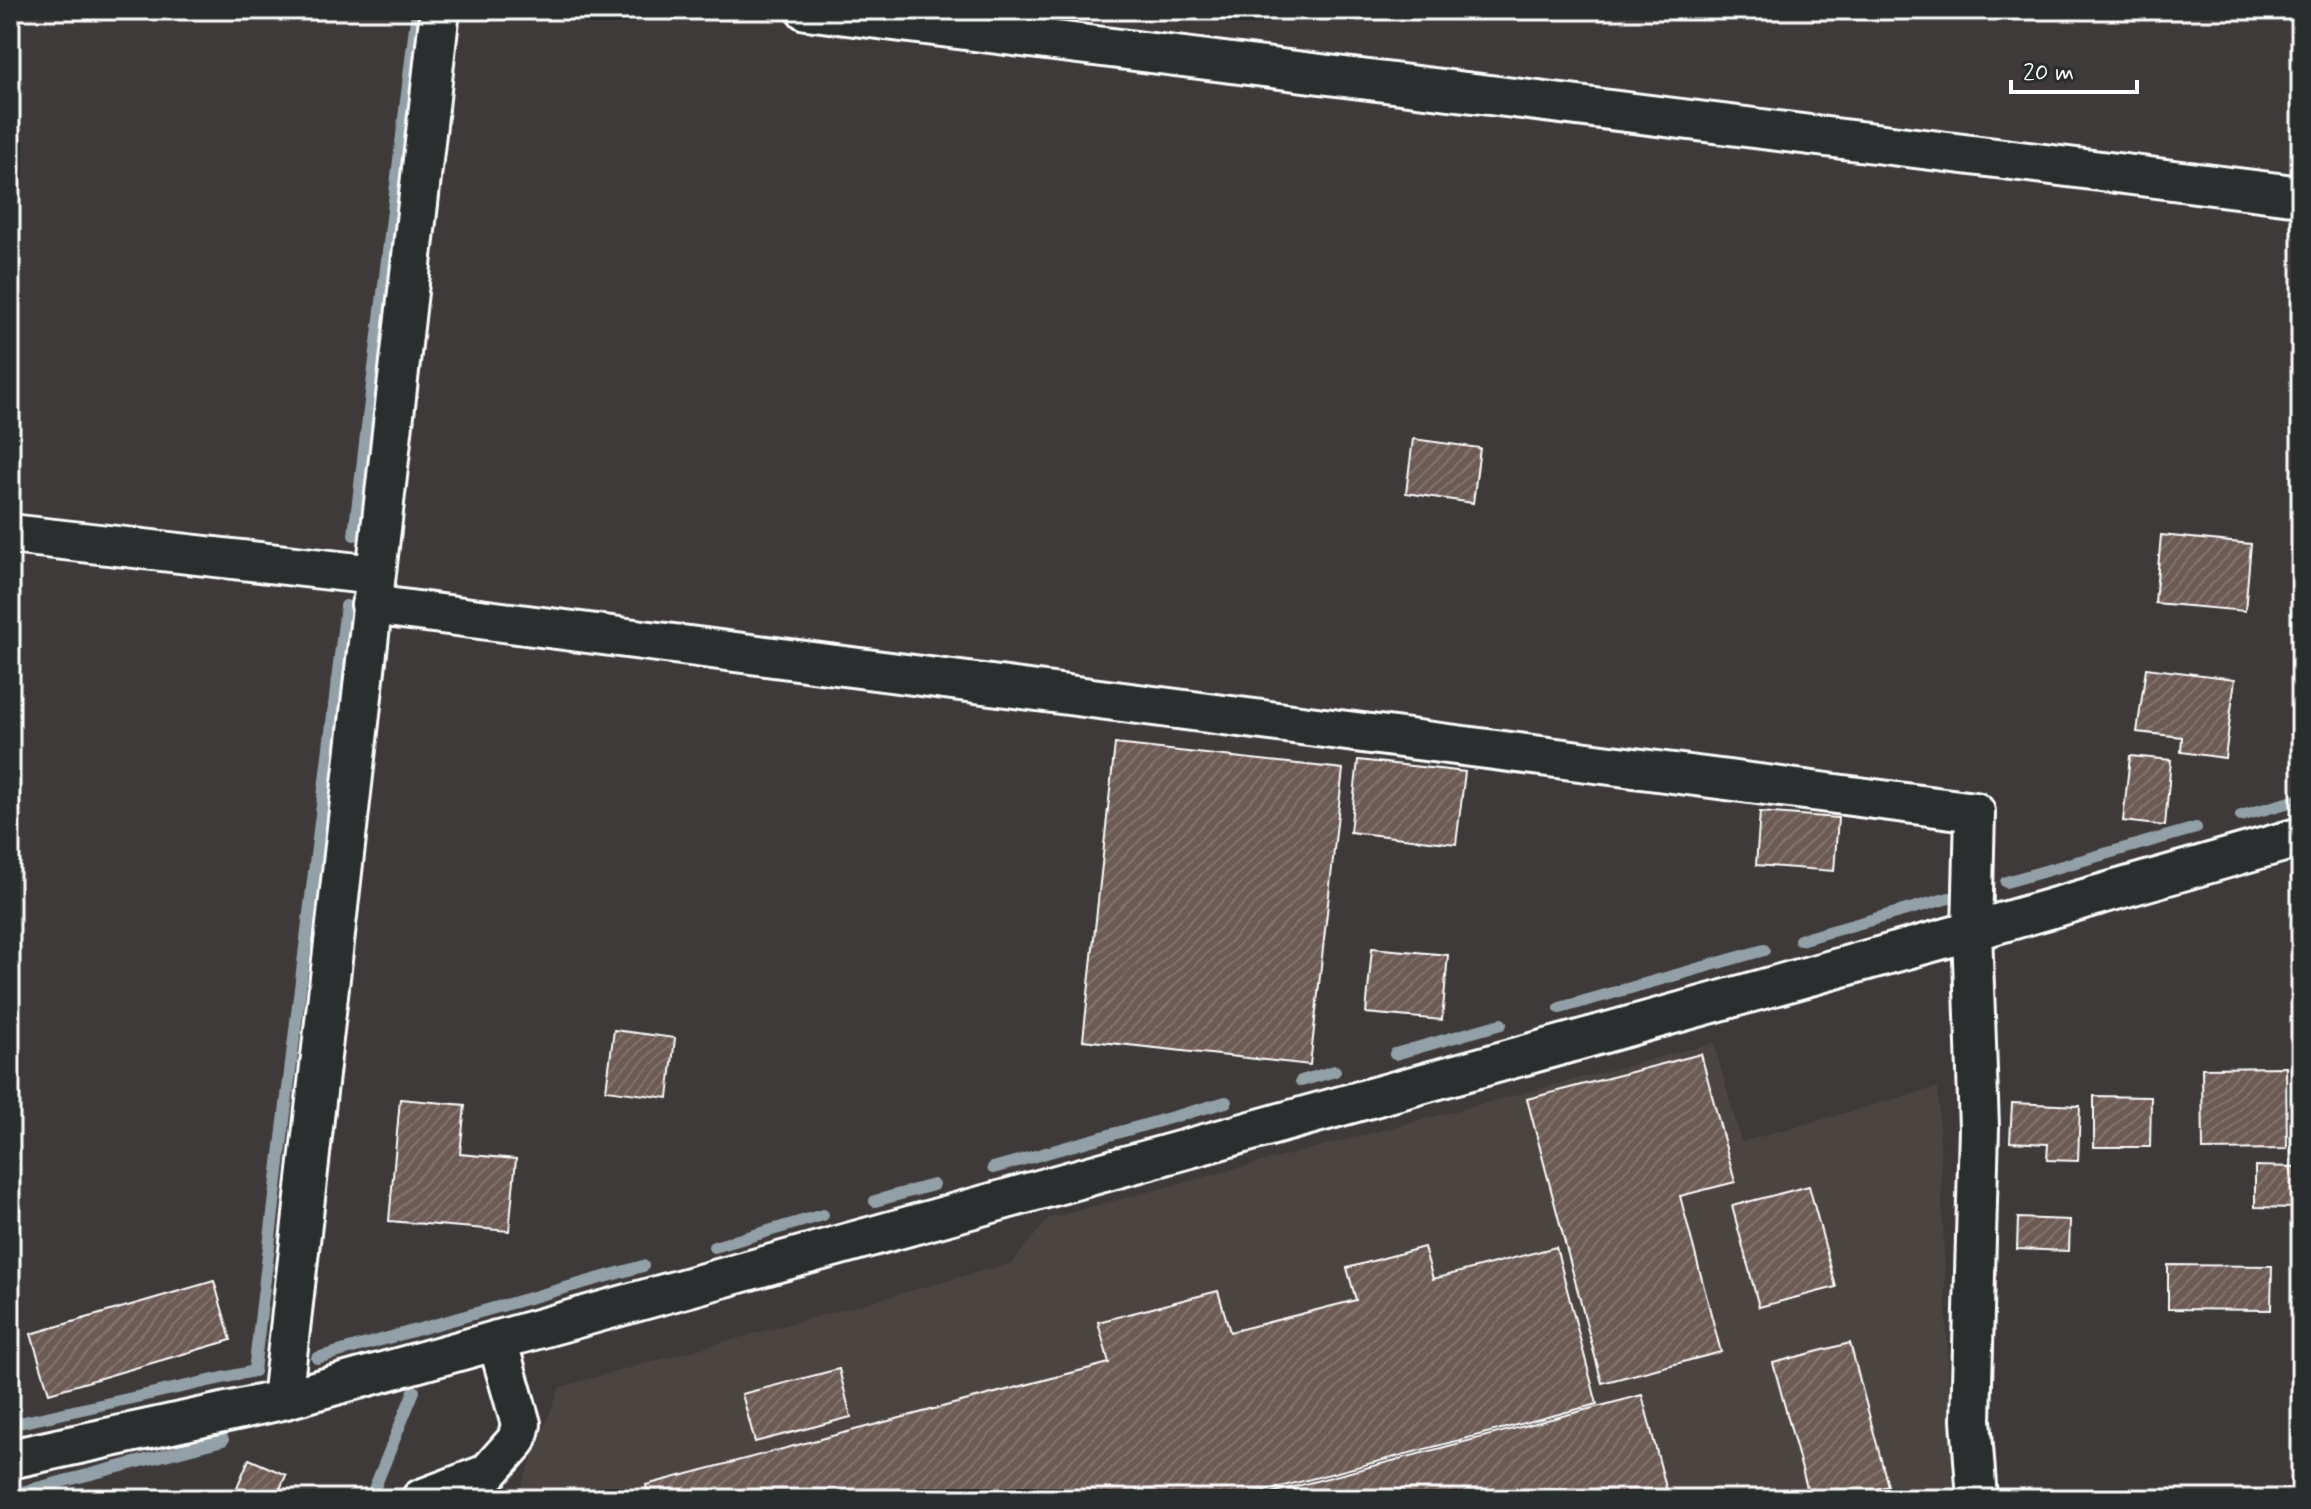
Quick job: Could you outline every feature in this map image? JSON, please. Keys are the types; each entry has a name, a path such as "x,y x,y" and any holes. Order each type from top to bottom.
{"street":[{"path":"282,1400 440,10"},
{"path":"806,10 2301,196"},
{"path":"10,534 373,590 1975,812 1972,931 1979,1128 1971,1420 1977,1499"},
{"path":"10,1459 282,1400 2301,837"},
{"path":"421,1499 487,1474 517,1440 521,1424 497,1340"}],"shaded area":[{"path":"1714,1043 1741,1142 1938,1087 1952,1477 1956,1499 484,1499 521,1487 560,1387 1012,1263 1049,1218"}],"building":[{"path":"1413,439 1480,448 1473,503 1406,493"},
{"path":"2161,535 2251,544 2245,611 2155,603"},
{"path":"2146,668 2235,679 2225,758 2181,752 2182,737 2137,732"},
{"path":"1115,744 1343,769 1310,1065 1083,1040"},
{"path":"2130,756 2171,760 2165,826 2123,821"},
{"path":"1358,760 1465,772 1456,844 1350,832"},
{"path":"1760,812 1838,818 1834,871 1756,865"},
{"path":"1372,948 1448,955 1442,1020 1366,1013"},
{"path":"614,1030 675,1038 668,1098 606,1090"},
{"path":"1701,1054 1735,1182 1680,1196 1721,1352 1602,1383 1527,1099"},
{"path":"2286,1067 2287,1149 2203,1150 2202,1068"},
{"path":"2094,1096 2151,1097 2150,1147 2094,1147"},
{"path":"400,1099 465,1105 460,1154 516,1159 509,1231 389,1221"},
{"path":"2012,1103 2080,1106 2078,1161 2047,1160 2048,1144 2010,1142"},
{"path":"2255,1166 2300,1167 2300,1208 2255,1207"},
{"path":"1809,1186 1836,1287 1759,1307 1732,1206"},
{"path":"2018,1218 2070,1220 2069,1251 2017,1249"},
{"path":"1424,1247 1433,1279 1556,1247 1597,1404 1234,1499 649,1499 646,1485 1109,1363 1098,1322 1218,1291 1230,1332 1356,1300 1347,1268"},
{"path":"2168,1265 2272,1266 2271,1310 2168,1309"},
{"path":"214,1281 231,1340 49,1393 31,1334"},
{"path":"1850,1343 1888,1486 1840,1499 1810,1499 1773,1363"},
{"path":"839,1369 851,1417 755,1442 742,1394"},
{"path":"1642,1395 1669,1499 1248,1499"},
{"path":"249,1459 286,1475 276,1499 232,1499"}],"waterway":[{"path":"354,535 417,10"},
{"path":"10,1425 254,1371 346,606"},
{"path":"2241,816 2301,799"},
{"path":"2006,882 2196,828"},
{"path":"1800,940 1949,898"},
{"path":"1560,1008 1764,950"},
{"path":"1395,1054 1501,1024"},
{"path":"1301,1081 1335,1071"},
{"path":"993,1168 1226,1102"},
{"path":"875,1201 933,1185"},
{"path":"714,1247 823,1215"},
{"path":"317,1358 643,1266"},
{"path":"370,1499 414,1391"},
{"path":"10,1495 223,1440"}]}
